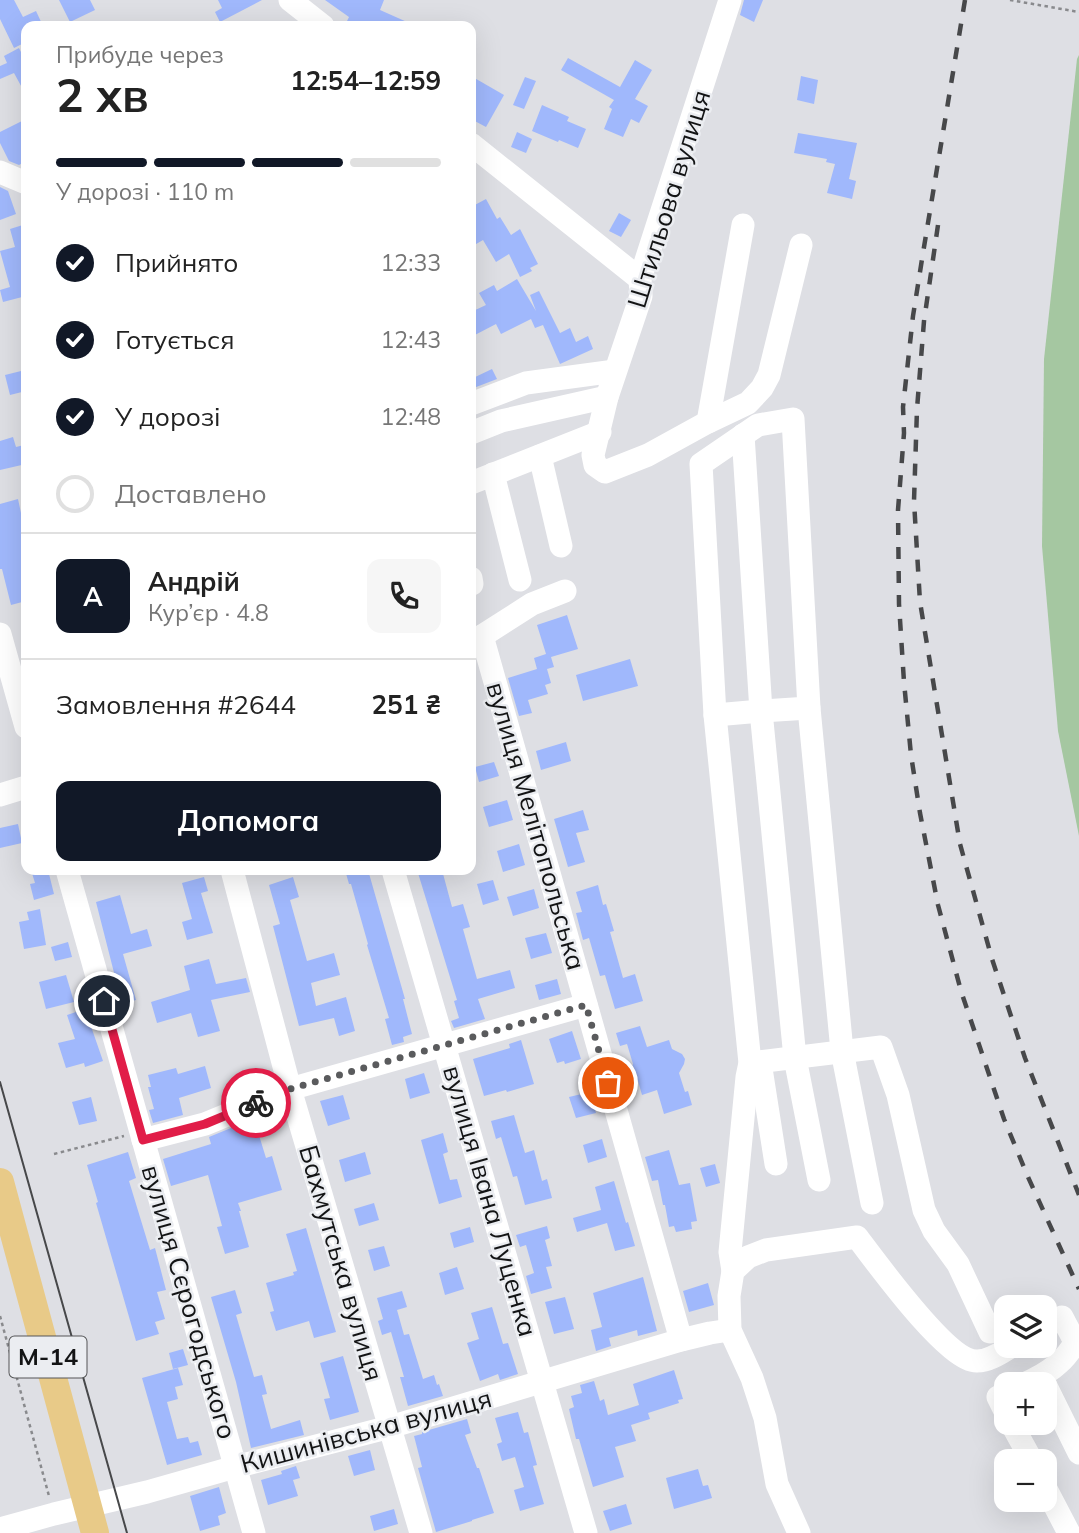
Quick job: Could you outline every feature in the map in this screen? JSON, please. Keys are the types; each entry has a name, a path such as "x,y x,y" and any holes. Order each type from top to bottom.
{"main road":[{"name":"М-14","path":"0,1182 95,1533"}],"street":[{"path":"290,0 317,21"},
{"name":"Штильова вулиця","path":"708,422 648,455 605,472 596,466 593,455 607,397 641,296 640,279 730,0"},
{"path":"476,148 640,279"},
{"path":"0,172 21,181"},
{"path":"708,422 743,225"},
{"path":"708,422 748,403 762,388 769,375 801,245"},
{"path":"476,402 526,383 615,371"},
{"path":"476,431 501,421 607,397"},
{"path":"776,1164 755,1063 715,715 701,464 758,425 793,419 809,708 842,1051 872,1203"},
{"path":"476,480 600,432"},
{"path":"743,435 761,711 795,1058 819,1180"},
{"path":"540,456 561,546"},
{"path":"493,474 520,580"},
{"path":"476,640 532,604 565,591"},
{"path":"0,634 21,709"},
{"name":"вулиця Мелітопольська","path":"476,640 586,1005 681,1340"},
{"path":"715,715 809,708"},
{"path":"0,794 21,788"},
{"name":"вулиця Сєрогодського","path":"67,875 254,1533"},
{"name":"Бахмутська вулиця","path":"233,875 290,1089 421,1533"},
{"name":"вулиця Івана Луценка","path":"394,875 586,1533"},
{"path":"142,1136 205,1124 290,1089 586,1005"},
{"path":"755,1063 881,1047 898,1095 924,1210 934,1231 958,1264 990,1332"},
{"path":"755,1063 747,1077 730,1252 733,1270 729,1296 730,1330 752,1378 765,1418 777,1484 799,1533"},
{"path":"733,1270 748,1257 766,1250 857,1237 923,1321 962,1357 975,1362 994,1356"},
{"path":"1044,1372 1068,1355 1075,1342 1062,1317 1057,1320"},
{"name":"Кишинівська вулиця","path":"0,1530 390,1427 681,1340 730,1330"},
{"path":"1057,1418 1079,1452"},
{"path":"1057,1510 1069,1533"}],"path":[{"path":"1010,0 1079,12"},
{"path":"54,1154 142,1136"},
{"path":"0,1316 54,1514"}],"green space":[{"path":"1079,55 1079,836 1058,731 1042,546 1044,359"}],"building":[{"path":"0,0 14,0 23,17 36,11 41,21 21,21 21,44 14,48 0,19"},
{"path":"59,0 90,0 95,10 70,21"},
{"path":"218,0 262,0 220,21 215,12 222,8"},
{"path":"325,0 384,0 380,10 405,21 347,21 349,17"},
{"path":"744,0 763,0 754,22 740,15"},
{"path":"19,48 21,86 14,73 0,79 0,66 7,63 4,56"},
{"path":"568,58 620,87 635,60 652,70 635,99 648,106 639,123 631,119 623,137 604,129 612,109 609,107 614,100 561,70"},
{"path":"801,76 818,80 814,104 797,100"},
{"path":"525,77 536,81 524,109 513,105"},
{"path":"476,79 504,95 486,127 476,122"},
{"path":"542,105 569,117 567,121 586,129 578,148 532,131"},
{"path":"21,122 21,164 9,161 0,143 0,132"},
{"path":"517,132 532,139 526,153 511,147"},
{"path":"798,133 857,143 849,179 856,181 852,199 827,193 835,164 826,162 827,159 794,153"},
{"path":"0,187 8,191 16,214 0,220"},
{"path":"486,199 497,219 500,217 511,235 520,229 538,264 530,268 532,271 520,277 509,254 496,262 483,240 476,244 476,204"},
{"path":"619,213 631,220 621,237 609,231"},
{"path":"21,226 21,297 3,302 0,290 10,287 0,251 15,247 10,229"},
{"path":"517,279 536,311 530,295 539,291 560,333 570,328 576,342 588,336 593,349 560,364 543,325 535,328 531,319 501,334 496,324 476,334 476,310 486,305 479,293 494,285 497,291"},
{"path":"492,369 497,379 476,387 476,377"},
{"path":"21,371 21,392 10,395 5,375"},
{"path":"13,437 16,447 21,446 21,465 0,470 0,441"},
{"path":"18,499 21,513 21,602 11,605 0,569 0,504"},
{"path":"567,615 578,649 551,657 554,667 547,669 551,683 545,685 548,694 528,700 532,713 519,716 508,678 537,669 534,658 546,654 537,625"},
{"path":"630,659 638,686 583,701 576,675"},
{"path":"566,742 571,761 541,770 536,751"},
{"path":"494,762 499,776 479,782 476,767"},
{"path":"507,800 513,820 489,827 483,807"},
{"path":"583,810 589,830 576,833 585,862 568,867 554,819"},
{"path":"18,824 21,843 0,848 0,828"},
{"path":"519,844 525,865 503,872 497,851"},
{"path":"33,875 49,875 54,894 34,900 30,884 35,883"},
{"path":"346,875 369,875 405,999 412,1034 403,1037 404,1042 392,1045 385,1019 389,1018"},
{"path":"419,875 443,875 452,907 463,904 470,927 463,929 477,979 510,970 515,988 478,999 485,1019 454,1028 451,1021 459,1018 454,1001 457,1000"},
{"path":"204,877 208,891 201,893 213,933 187,940 182,922 192,919 182,883"},
{"path":"293,877 299,897 290,900 307,961 334,953 340,975 311,983 316,1006 346,997 355,1031 339,1036 334,1018 299,1026 273,926 280,924 269,885"},
{"path":"493,880 499,900 483,905 477,884"},
{"path":"598,885 614,931 610,932 623,978 635,974 643,1001 615,1009 605,975 600,976 589,938 583,940 576,913 582,912 576,892"},
{"path":"534,889 539,908 513,916 507,897"},
{"path":"120,895 131,934 147,929 152,946 123,954 136,1000 122,1004 96,902"},
{"path":"40,909 46,945 24,949 19,922 29,920 27,912"},
{"path":"546,933 552,953 531,959 525,938"},
{"path":"68,942 72,957 55,961 51,947"},
{"path":"209,959 216,984 246,978 250,992 211,1000 220,1031 198,1037 191,1013 157,1023 151,1002 190,990 184,966"},
{"path":"66,975 74,1002 46,1009 39,982"},
{"path":"557,979 561,994 539,1000 535,985"},
{"path":"85,1009 103,1061 85,1067 84,1063 66,1068 58,1043 75,1039 67,1015"},
{"path":"640,1026 647,1047 669,1040 672,1049 682,1054 685,1059 679,1073 692,1105 664,1114 657,1090 642,1095 638,1081 632,1074 633,1064 627,1044 620,1046 616,1033"},
{"path":"572,1031 581,1059 565,1064 564,1061 557,1063 549,1039"},
{"path":"521,1040 534,1084 484,1096 473,1059 510,1048 509,1044"},
{"path":"205,1066 211,1088 179,1098 183,1115 153,1123 149,1110 154,1109 148,1075 176,1068 178,1074"},
{"path":"424,1073 430,1093 410,1099 405,1079"},
{"path":"590,1092 596,1113 576,1118 569,1097"},
{"path":"343,1095 350,1119 328,1126 320,1101"},
{"path":"91,1097 97,1121 79,1125 72,1102"},
{"path":"275,1110 280,1125 258,1132 266,1158 272,1156 282,1190 238,1203 249,1247 225,1254 217,1227 222,1226 208,1175 171,1186 163,1159 211,1144 209,1137"},
{"path":"514,1115 525,1153 534,1150 542,1181 547,1179 552,1198 525,1205 517,1176 513,1177 501,1137 496,1139 491,1121"},
{"path":"443,1133 448,1152 443,1154 450,1180 457,1179 462,1197 439,1204 421,1140"},
{"path":"602,1139 607,1157 588,1163 583,1145"},
{"path":"669,1150 679,1185 690,1183 697,1221 691,1222 692,1229 676,1232 674,1226 669,1227 658,1180 652,1181 645,1157"},
{"path":"128,1152 136,1178 129,1181 150,1250 155,1248 166,1290 157,1292 165,1319 155,1322 159,1334 136,1341 87,1165"},
{"path":"365,1152 371,1174 345,1182 339,1160"},
{"path":"715,1164 720,1183 706,1187 700,1168"},
{"path":"614,1181 635,1246 615,1251 607,1223 577,1232 573,1218 601,1210 595,1187"},
{"path":"374,1203 379,1220 359,1226 354,1209"},
{"path":"547,1226 550,1238 545,1240 552,1266 546,1267 552,1288 531,1294 526,1276 534,1273 526,1245 520,1247 516,1235"},
{"path":"470,1227 474,1242 454,1248 450,1233"},
{"path":"306,1228 336,1332 314,1338 309,1321 276,1331 270,1312 274,1311 266,1283 294,1275 293,1272 297,1271 286,1234"},
{"path":"384,1246 390,1266 374,1271 368,1250"},
{"path":"457,1267 464,1289 445,1295 439,1273"},
{"path":"643,1277 657,1331 638,1336 637,1330 609,1338 611,1346 596,1351 591,1330 602,1327 593,1293"},
{"path":"708,1283 714,1305 689,1312 683,1291"},
{"path":"235,1290 242,1313 236,1315 254,1377 262,1375 267,1394 262,1395 271,1429 300,1420 304,1435 251,1448 236,1382 211,1297"},
{"path":"402,1291 407,1307 397,1310 404,1335 409,1334 423,1379 434,1375 443,1396 408,1406 400,1377 404,1377 391,1332 382,1335 378,1321 383,1319 377,1298"},
{"path":"565,1297 574,1329 554,1334 545,1302"},
{"path":"492,1307 503,1344 508,1343 518,1374 500,1380 498,1374 480,1381 467,1343 479,1339 471,1313"},
{"path":"183,1349 188,1365 173,1369 169,1353"},
{"path":"343,1356 359,1412 330,1420 324,1399 330,1398 320,1363"},
{"path":"178,1368 183,1385 175,1387 178,1399 167,1402 177,1439 188,1437 190,1443 198,1441 202,1455 167,1465 142,1378"},
{"path":"674,1370 683,1399 678,1400 679,1403 648,1413 650,1419 631,1425 636,1441 615,1447 624,1477 593,1487 579,1439 576,1439 569,1409 574,1407 571,1396 582,1393 580,1385 594,1381 600,1401 604,1399 608,1415 639,1405 633,1384"},
{"path":"518,1412 524,1433 528,1432 537,1465 533,1466 544,1504 520,1511 514,1490 524,1487 515,1457 502,1461 497,1444 502,1442 495,1418"},
{"path":"467,1419 471,1433 465,1435 494,1513 436,1532 418,1468 422,1467 414,1436"},
{"path":"370,1450 375,1470 354,1476 348,1456"},
{"path":"296,1466 300,1478 293,1480 298,1496 268,1505 261,1480 282,1474 281,1471"},
{"path":"698,1469 703,1486 708,1485 712,1498 674,1509 666,1478"},
{"path":"219,1487 226,1513 218,1516 220,1525 200,1531 190,1496"},
{"path":"626,1504 632,1524 610,1531 603,1511"},
{"path":"394,1509 398,1524 374,1531 370,1516"}],"tram line":[{"path":"0,1082 127,1533"}],"railway":[{"path":"965,0 913,316 903,407 904,433 898,510 899,604 904,682 920,813 938,905 961,991 1004,1119 1079,1289"},
{"path":"938,225 924,321 917,409 914,501 920,602 960,844 992,959 1025,1058 1079,1195"}],"way so far":[{"path":"256,1103 290,1089 586,1005 608,1083"}],"route":[{"path":"104,1001 143,1140 205,1124 256,1103"}]}
